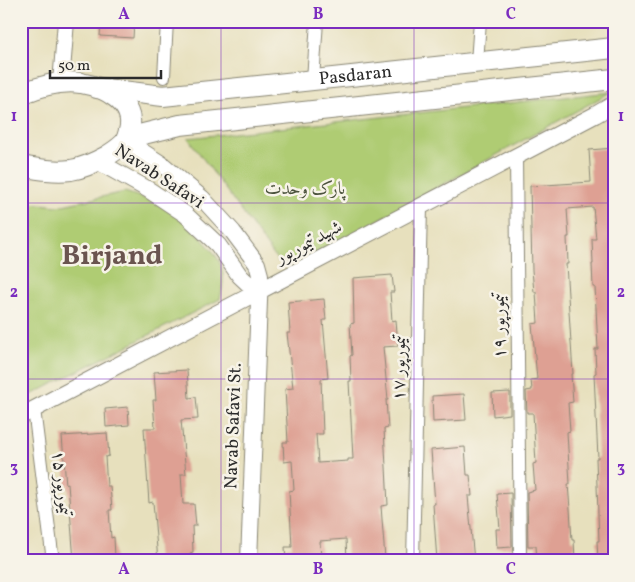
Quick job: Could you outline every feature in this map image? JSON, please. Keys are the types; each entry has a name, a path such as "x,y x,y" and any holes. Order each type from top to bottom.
{"main road":[{"name":"Pasdaran","path":"97,88 163,96 614,48"},
{"name":"Pasdaran","path":"126,140 180,125 614,79"},
{"path":"21,94 39,87 61,83 80,83 111,93 129,112 131,125 126,140 113,152 97,161 72,170 21,166"}],"street":[{"path":"61,83 66,21"},
{"path":"164,77 167,21"},
{"path":"313,80 317,21"},
{"path":"477,62 480,21"},
{"name":"شهید تیمورپور","path":"28,413 614,104"},
{"name":"Navab Safavi","path":"126,140 163,165 202,198 233,232 257,264 260,275 258,293"},
{"name":"تیمورپور ۱۹","path":"516,157 520,561"},
{"name":"Navab Safavi","path":"97,161 149,190 186,214 218,245 240,276 258,293"},
{"name":"تیمورپور ۱۷","path":"413,561 421,207"},
{"name":"Navab Safavi St.","path":"249,561 258,293"},
{"name":"تیمورپور ۱۵","path":"28,413 53,561"}],"green space":[{"name":"پارک وحدت","path":"611,92 300,263 278,261 188,138"},
{"path":"125,192 164,206 190,224 219,260 223,273 220,299 21,400 21,202 58,206"}],"building":[{"path":"101,21 134,21 133,38 100,36"},
{"path":"614,148 614,561 598,561 596,458 598,458 594,374 596,373 595,349 598,349 592,264 592,239 596,239 593,207 567,209 569,237 567,237 568,264 566,264 573,374 571,374 573,402 568,403 570,431 567,432 570,484 568,484 575,561 537,561 536,546 528,546 527,492 535,490 533,464 536,463 533,413 527,413 526,391 532,390 531,380 537,379 532,324 538,323 532,270 530,186 591,182 589,150"},
{"path":"392,275 394,292 390,292 392,321 396,320 398,346 383,347 388,400 386,400 388,428 384,429 388,505 381,506 385,559 347,561 346,539 320,541 321,561 286,561 285,547 292,547 289,491 294,490 292,461 284,462 283,442 288,442 285,389 293,388 287,333 290,333 288,302 324,299 326,320 323,320 328,378 321,379 323,434 316,434 318,463 348,461 348,459 353,459 349,381 351,381 350,356 352,355 350,324 354,323 353,278"},
{"path":"187,370 189,398 196,397 198,419 181,420 186,474 181,474 183,504 194,504 196,526 192,526 193,552 190,553 190,561 158,561 153,502 149,503 144,428 155,428 154,372"},
{"path":"510,392 510,414 493,416 492,393"},
{"path":"464,394 466,420 433,422 432,396"},
{"path":"128,407 129,425 106,427 105,409"},
{"path":"107,433 109,456 105,457 107,486 110,486 112,510 109,510 111,538 114,537 115,558 74,561 62,436"},
{"path":"465,447 467,475 470,475 472,496 468,496 474,561 437,561 431,450"},
{"path":"511,493 512,547 497,548 496,529 500,529 497,494"}],"district":[{"name":"Birjand","path":"112,256"}]}
